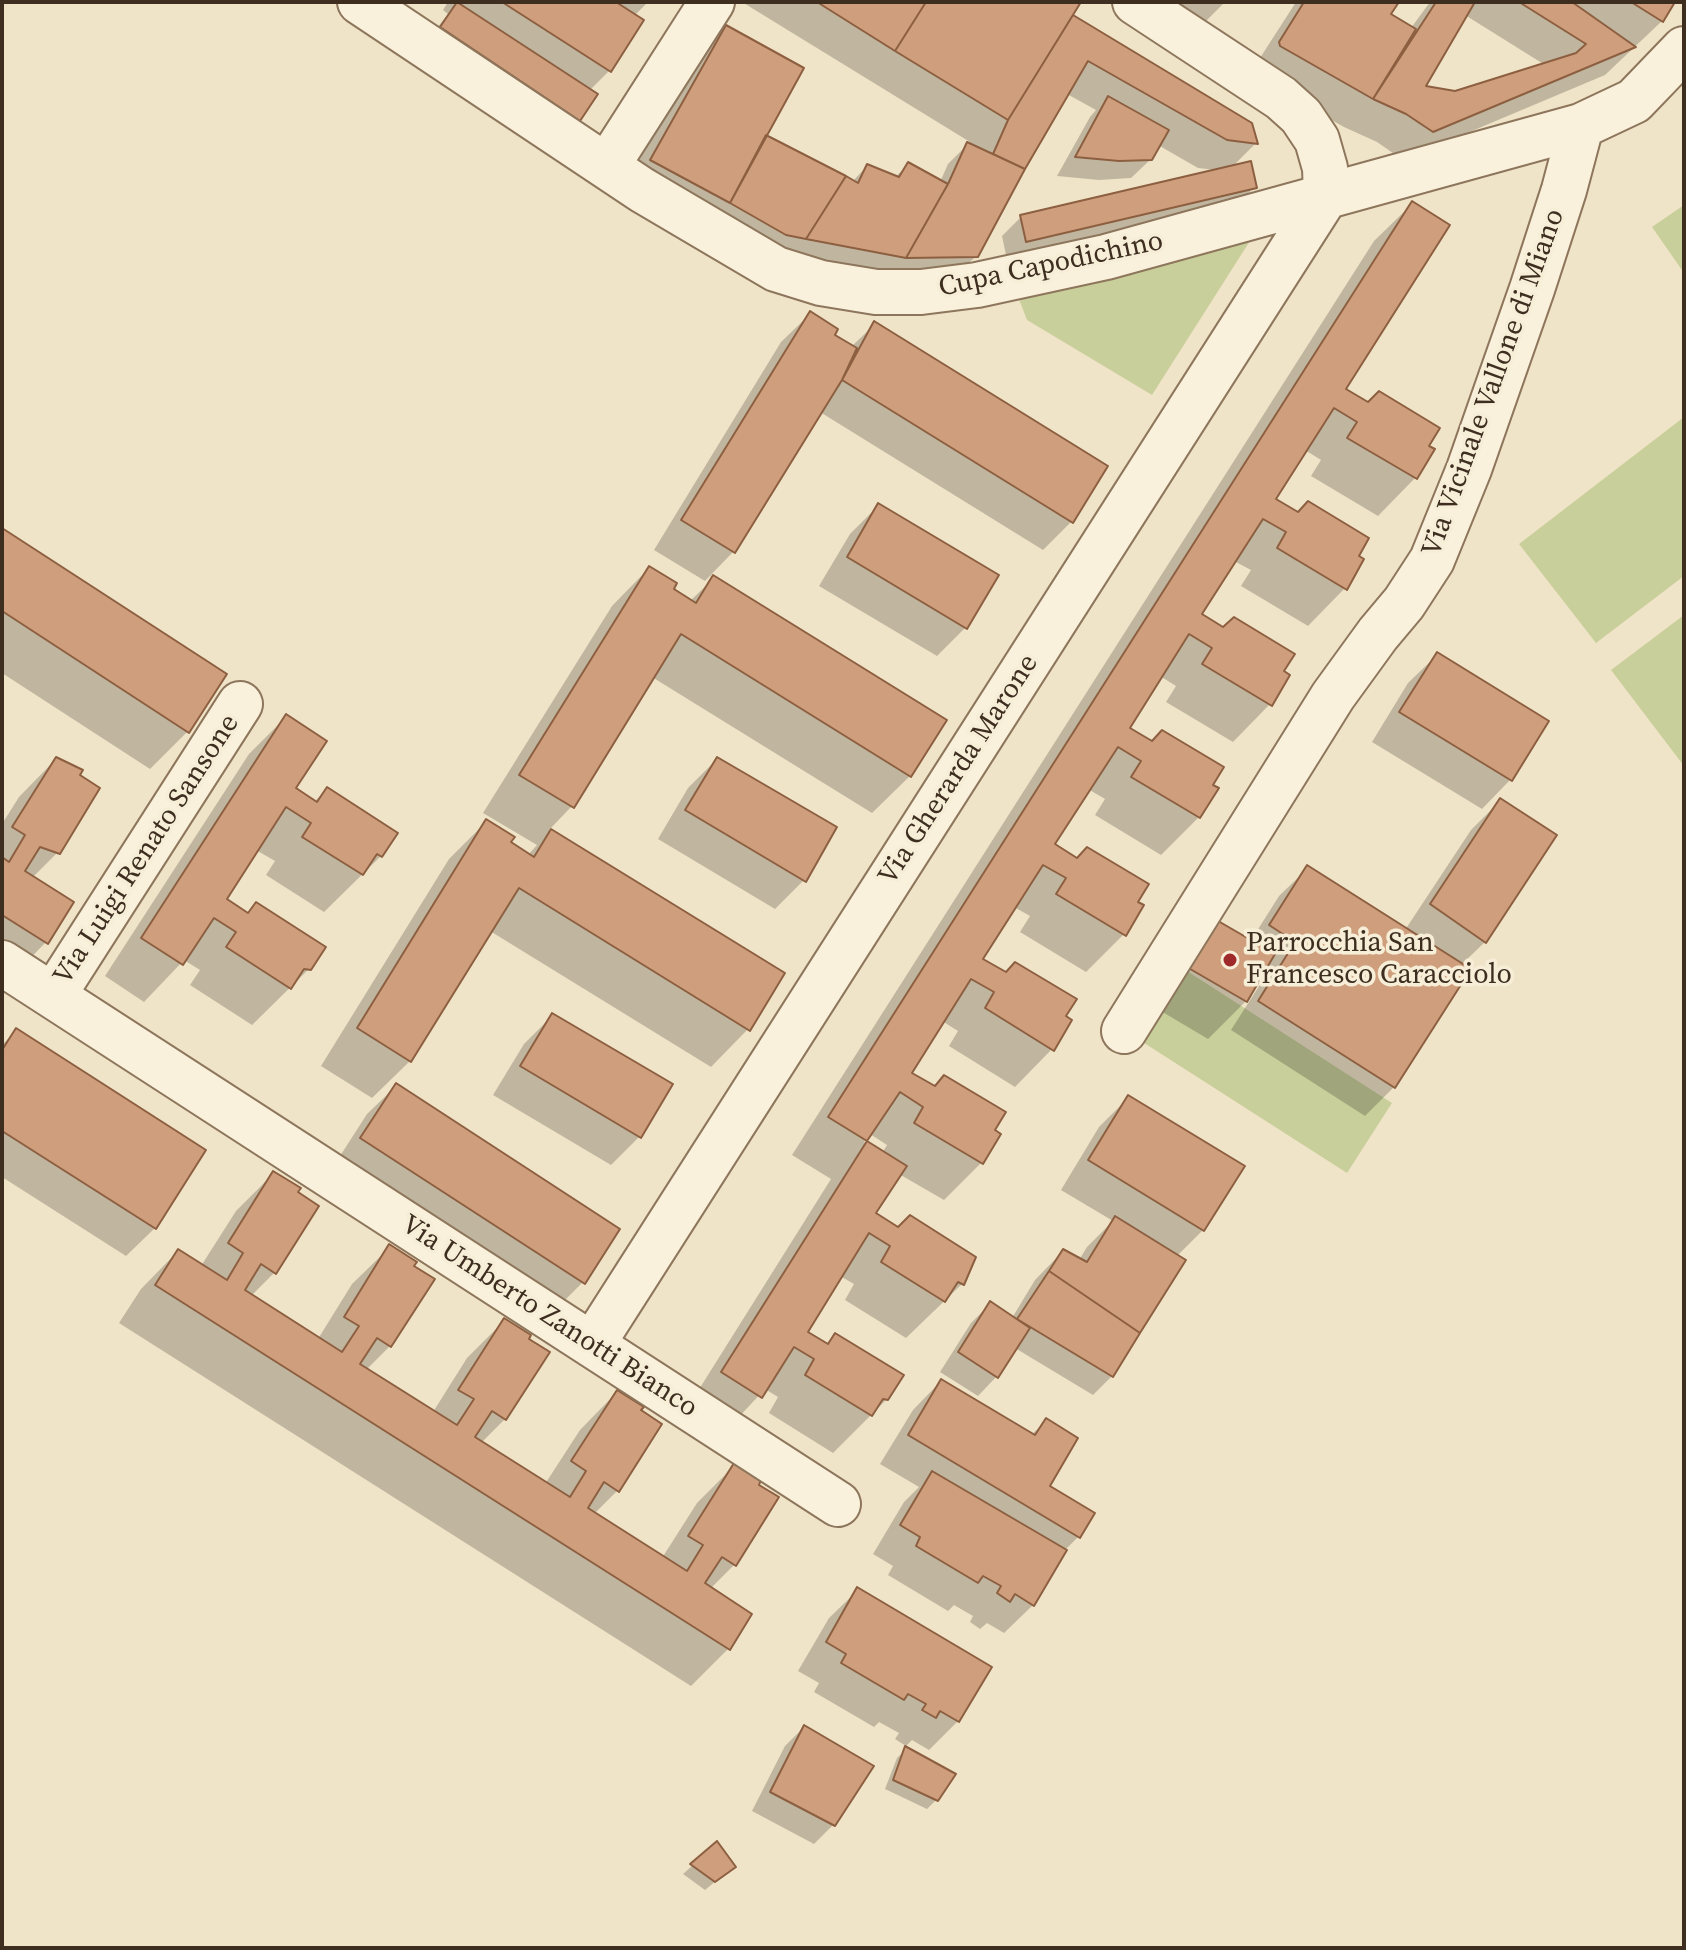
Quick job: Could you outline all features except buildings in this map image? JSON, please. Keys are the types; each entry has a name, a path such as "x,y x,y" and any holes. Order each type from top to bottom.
{"street":[{"name":"Cupa Capodichino","path":"360,2 642,190 776,269 821,283 876,292 921,292 991,282 1106,257 1581,126 1634,101 1684,49"},
{"path":"607,166 712,2"},
{"path":"1135,2 1281,98 1301,116 1317,140 1325,168 1326,196"},
{"name":"Via Vicinale Vallone di Miano","path":"1124,1031 1333,696 1404,603 1432,560 1469,469 1532,289 1581,126"},
{"name":"Via Gherarda Marone","path":"592,1345 1326,196"},
{"name":"Via Luigi Renato Sansone","path":"53,996 240,704"},
{"name":"Via Umberto Zanotti Bianco","path":"2,963 838,1504"}],"green space":[{"path":"1684,205 1684,273 1652,227"},
{"path":"1255,233 1152,395 1027,320 1017,294"},
{"path":"1684,417 1684,576 1596,643 1519,544"},
{"path":"1684,615 1684,766 1611,670"},
{"path":"1187,971 1392,1103 1347,1173 1141,1041"}],"place":[{"name":"Parrocchia San Francesco Caracciolo","path":"1230,960"}]}
